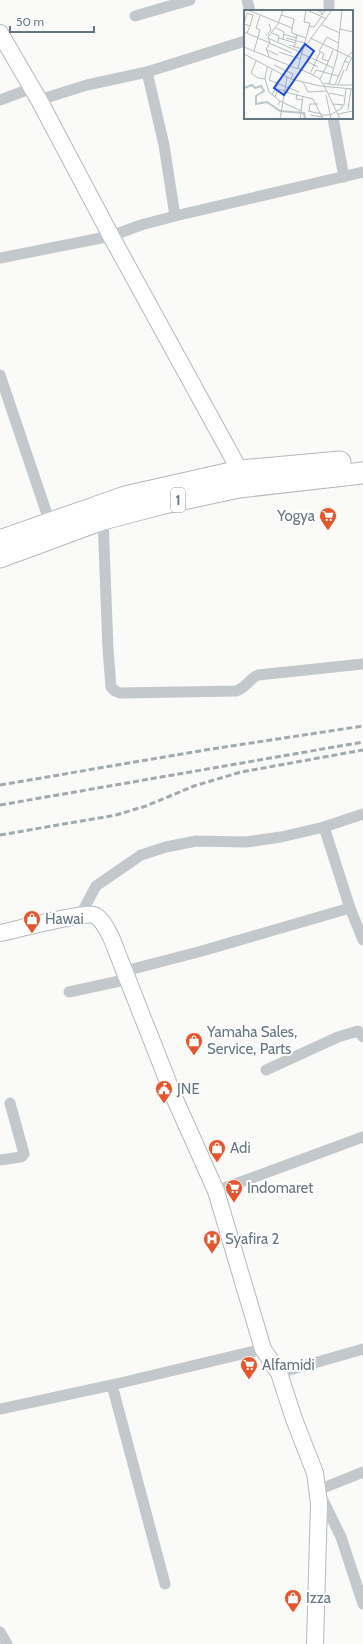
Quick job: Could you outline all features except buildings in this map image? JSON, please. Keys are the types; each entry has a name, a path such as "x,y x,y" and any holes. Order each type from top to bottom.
{"highway":[{"name":"1","path":"0,542 125,497 363,459"},
{"name":"1","path":"0,557 103,519 164,503 240,479 363,473"}],"street":[{"path":"135,16 190,0"},
{"path":"246,0 250,10"},
{"path":"0,33 35,94 240,479"},
{"path":"0,100 87,85 147,72 244,41"},
{"path":"147,72 164,145 175,216"},
{"path":"334,119 344,177"},
{"path":"0,258 111,236 141,225 175,216 363,172"},
{"path":"0,375 50,523"},
{"path":"103,519 108,655 111,687 115,691 120,693 236,691 243,688 252,678 258,675 363,664"},
{"path":"80,916 96,886 141,855 166,847 196,841 246,842 281,837 324,827 363,814"},
{"path":"324,827 350,908 363,940"},
{"path":"69,992 350,908"},
{"path":"0,933 80,916 94,915 100,920 111,937 174,1097 216,1191 263,1349 279,1373 314,1473 318,1490 341,1537 363,1604"},
{"path":"266,1070 345,1035 358,1031 363,1037"},
{"path":"0,1160 21,1157 24,1154 10,1103"},
{"path":"216,1191 363,1137"},
{"path":"0,1408 112,1385 263,1349"},
{"path":"279,1373 363,1349"},
{"path":"112,1385 165,1584"},
{"path":"318,1490 363,1472"},
{"path":"315,1644 318,1490"},
{"path":"0,1632 7,1644"}],"railway":[{"path":"0,785 205,750 363,726"},
{"path":"0,805 363,742"},
{"path":"0,835 116,815 146,806 194,786 241,772 363,750"}],"place":[{"name":"Yogya","path":"328,531"},
{"name":"Hawai","path":"32,934"},
{"name":"Yamaha Sales, Service, Parts","path":"194,1056"},
{"name":"JNE","path":"164,1104"},
{"name":"Adi","path":"217,1163"},
{"name":"Indomaret","path":"234,1203"},
{"name":"Syafira 2","path":"212,1254"},
{"name":"Alfamidi","path":"249,1380"},
{"name":"Izza","path":"293,1613"}]}
